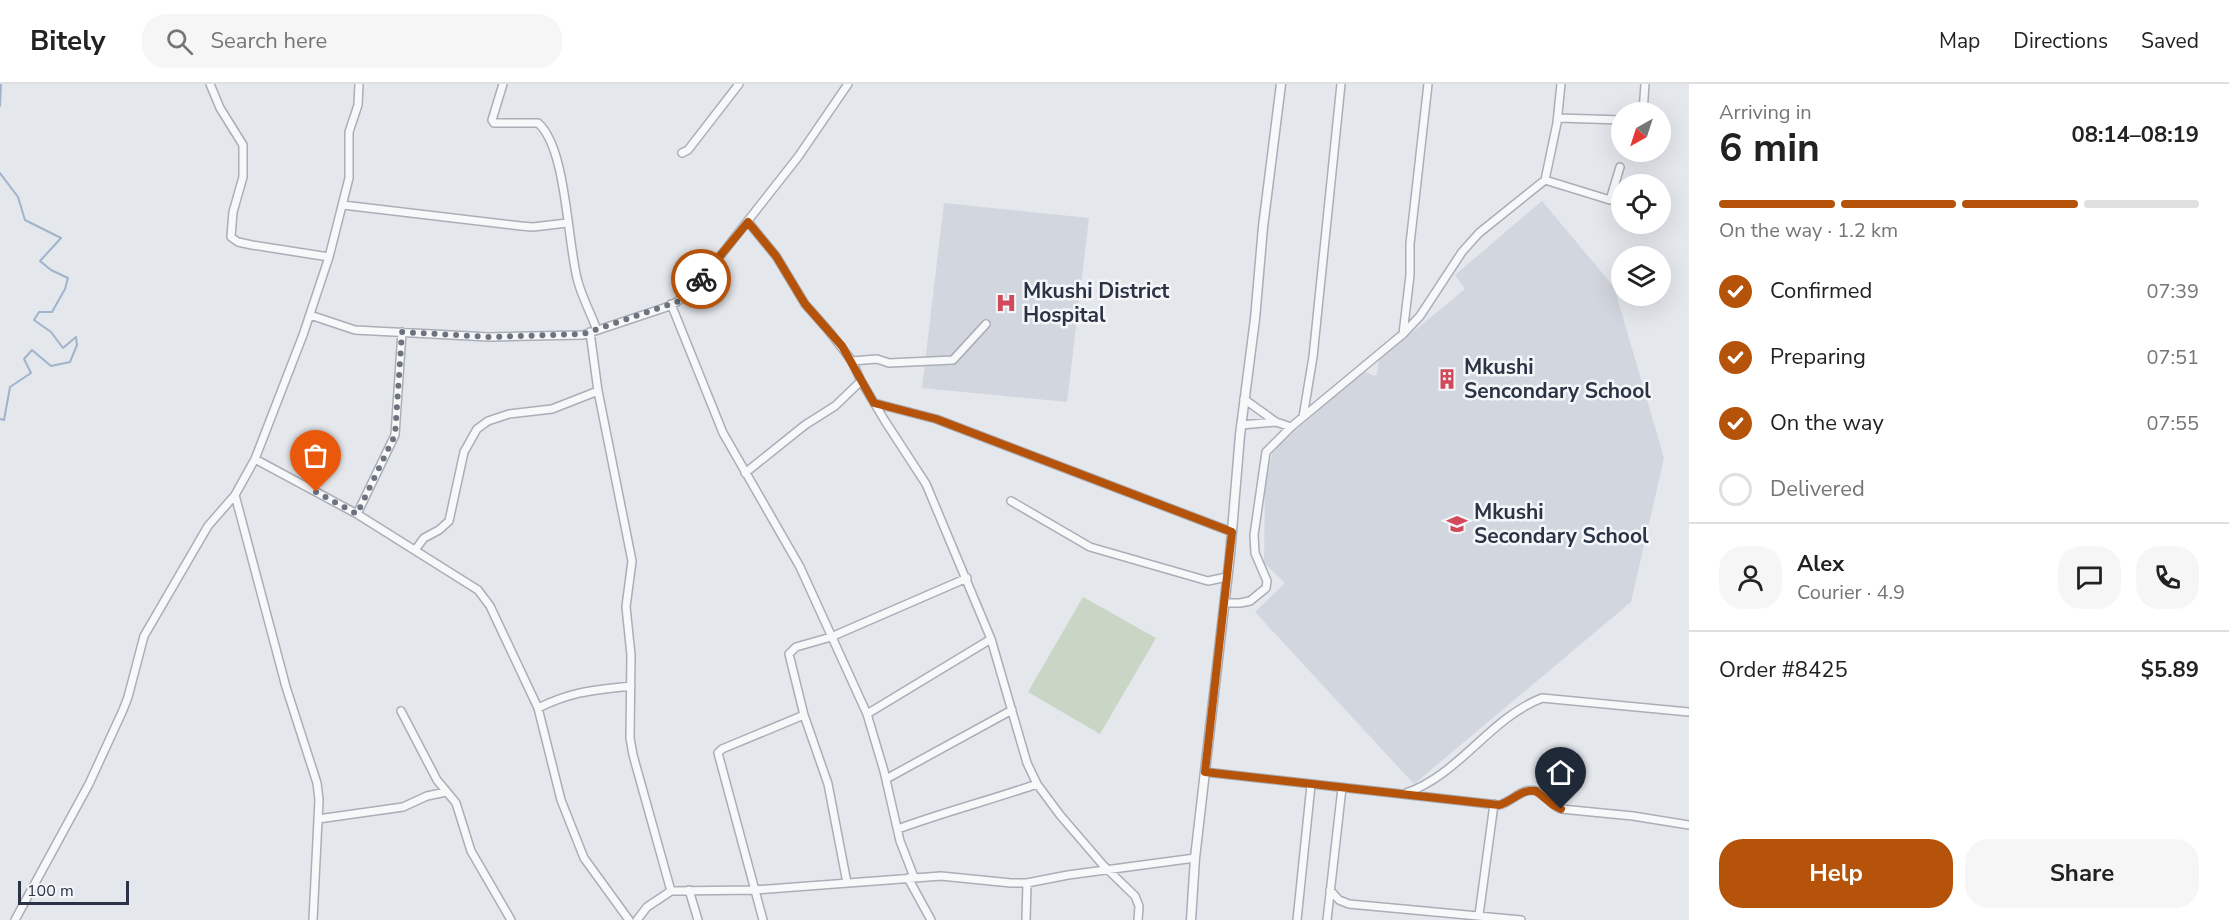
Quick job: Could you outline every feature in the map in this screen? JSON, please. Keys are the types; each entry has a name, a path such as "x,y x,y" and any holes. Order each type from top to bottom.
{"street":[{"path":"210,84 220,108 243,145 243,177 233,212 231,237 238,242 252,245 329,257"},
{"path":"15,920 89,784 128,697 144,636 208,526 235,495 255,459 310,315 329,257 349,178 350,127 358,105 359,84"},
{"path":"503,84 492,120 497,125 538,123 544,128 556,158 578,282 594,331 598,391 633,561 626,607 631,655 630,738 671,891"},
{"path":"682,153 688,150 739,84"},
{"path":"310,315 355,330 489,337 583,334 677,302 698,282 748,222 798,157 848,84"},
{"path":"1191,920 1195,858 1225,603 1241,425 1281,84"},
{"path":"1303,417 1314,345 1341,84"},
{"path":"1403,334 1410,275 1410,244 1428,84"},
{"path":"1225,603 1250,601 1266,588 1267,581 1256,553 1254,535 1264,455 1291,427 1403,334 1420,316 1462,252 1479,233 1545,180 1558,118 1561,84"},
{"path":"1644,102 1645,84"},
{"path":"1558,118 1611,120"},
{"path":"1545,180 1610,200 1620,167"},
{"path":"343,205 533,227 567,223"},
{"path":"748,222 776,256 805,304 842,346 874,403 926,484 991,639 1027,763 1037,784 1075,832 1138,901 1138,920"},
{"path":"671,304 723,433 800,567 867,714 911,878 931,920"},
{"path":"852,361 877,359 889,363 953,360 986,324"},
{"path":"357,514 395,435 402,332"},
{"path":"745,473 805,425 835,405 861,381"},
{"path":"415,550 424,538 439,530 449,521 464,452 477,429 488,421 509,414 552,409 598,391"},
{"path":"1244,399 1276,422 1291,427"},
{"path":"874,403 936,419 1232,532"},
{"path":"1241,425 1276,422"},
{"path":"255,459 357,514 478,590 490,606 538,708 561,800 576,842 584,858 629,920"},
{"path":"235,495 286,687 317,783 318,819 313,920"},
{"path":"1011,501 1090,547 1208,581 1227,577"},
{"path":"847,883 828,784 804,715 789,654 796,647 831,637 967,578"},
{"path":"867,714 991,639"},
{"path":"538,708 562,696 578,692 631,686"},
{"path":"1404,794 1435,779 1524,705 1542,698 1689,712"},
{"path":"886,778 1012,710"},
{"path":"401,711 430,768 456,803 471,851 511,920"},
{"path":"763,920 718,753 722,749 804,715"},
{"path":"1205,772 1494,804 1507,803 1523,791 1536,791 1561,809 1633,816 1689,825"},
{"path":"898,829 943,812 987,801 1037,784"},
{"path":"1297,920 1311,785"},
{"path":"1326,920 1342,788"},
{"path":"318,819 403,807 427,796 446,792"},
{"path":"1479,915 1494,804"},
{"path":"638,920 647,907 671,891 754,890 941,876 1027,883 1195,858"},
{"path":"1026,920 1027,883"},
{"path":"689,890 698,920"},
{"path":"1330,890 1339,900 1349,904 1438,916 1479,915 1521,920"}],"shaded area":[{"name":"Mkushi Secondary School","path":"1542,201 1611,283 1611,306 1620,306 1664,458 1631,602 1414,784 1255,612 1285,583 1264,563 1265,485 1273,450 1364,371 1374,376 1377,374 1379,360 1465,289 1455,275"},
{"name":"Mkushi District Hospital","path":"944,203 1089,218 1067,402 922,388"}],"green space":[{"path":"1083,597 1156,638 1100,734 1028,692"}],"waterway":[{"path":"0,106 1,84"},
{"path":"0,173 18,197 25,220 61,238 40,261 51,270 68,278 65,289 52,312 39,312 34,320 51,332 63,348 76,337 77,345 70,362 51,366 32,350 24,359 31,373 10,387 4,420 0,419"}],"way so far":[{"path":"316,492 357,514 395,435 402,332 489,337 583,334 677,302 701,279"}],"place":[{"name":"Mkushi District Hospital","path":"1006,303"},
{"name":"Mkushi Sencondary School","path":"1447,379"},
{"name":"Mkushi Secondary School","path":"1457,524"}],"route":[{"path":"701,279 748,222 776,256 805,304 842,346 874,403 936,419 1232,532 1205,772 1499,805 1529,790 1536,791 1561,809"}]}
